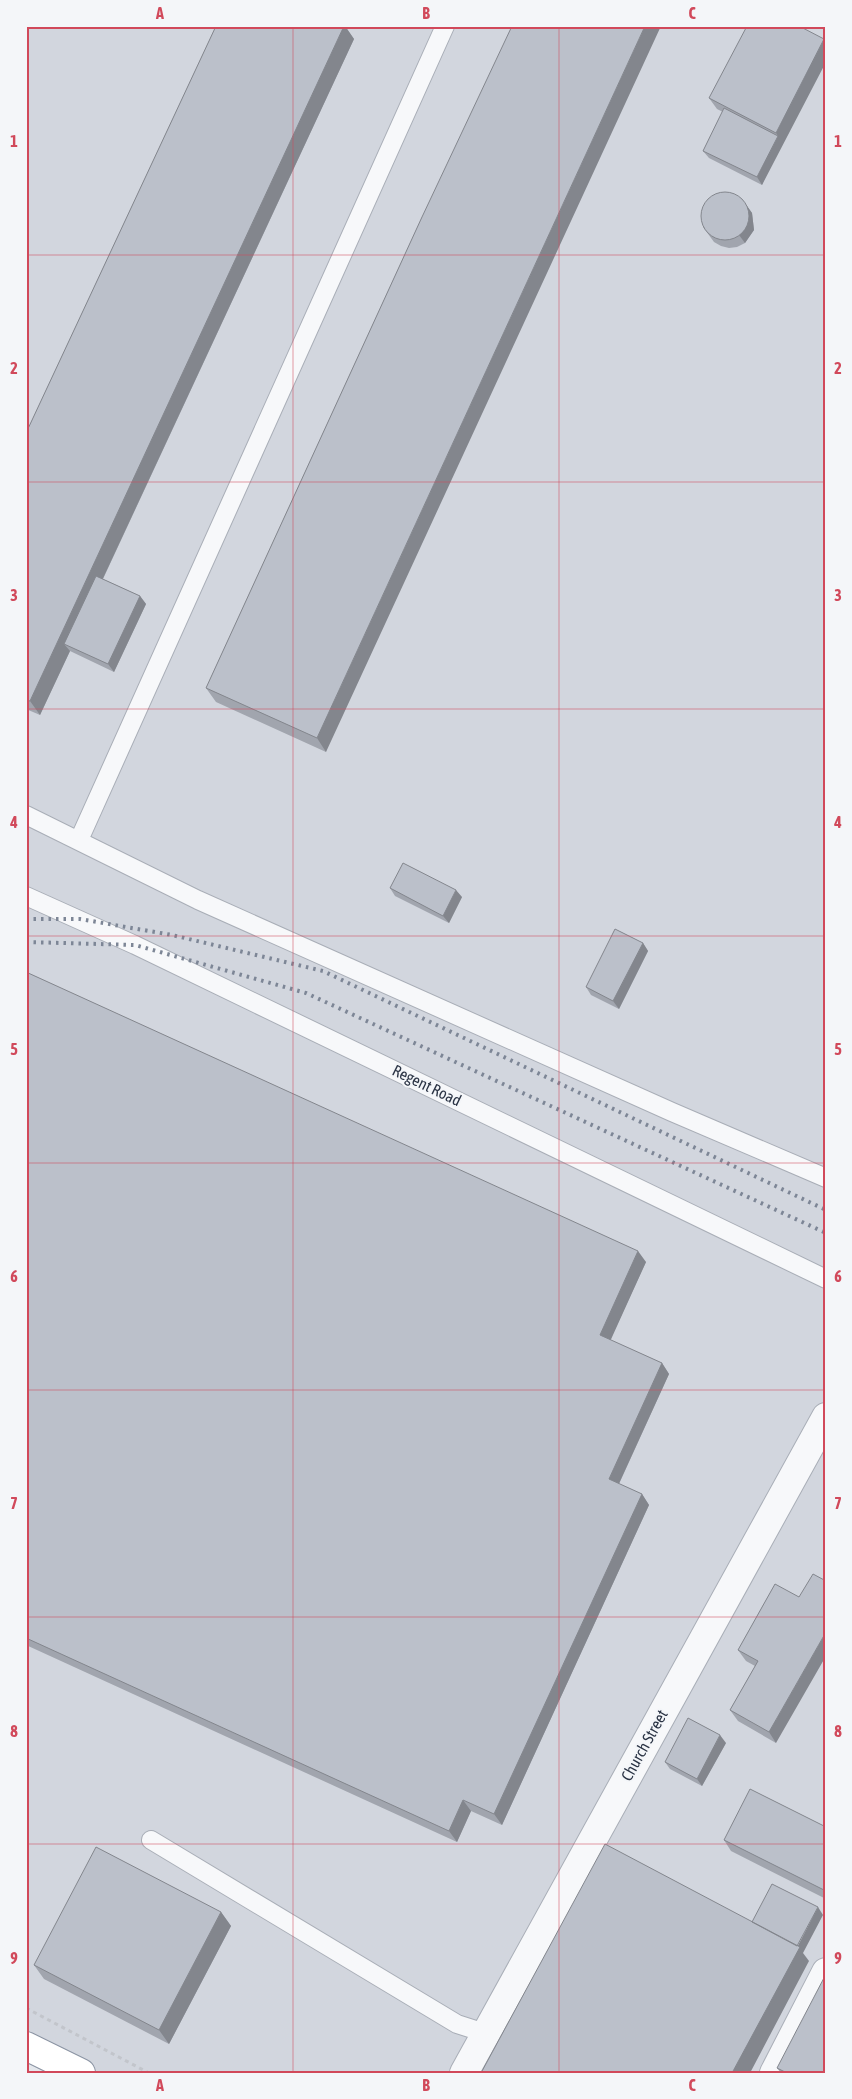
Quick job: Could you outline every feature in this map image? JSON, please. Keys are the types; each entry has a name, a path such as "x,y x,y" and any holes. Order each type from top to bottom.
{"highway":[{"path":"26,2046 81,2073"}],"street":[{"name":"Church Street","path":"464,2073 826,1417"},
{"path":"774,2073 826,1972"}],"lane":[{"path":"78,840 445,26"},
{"path":"26,815 198,900 672,1112 826,1178"},
{"name":"Regent Road","path":"26,896 161,958 826,1279"},
{"path":"151,1840 458,2024 485,2034"}],"path":[{"path":"26,2008 149,2073"}],"shaded area":[{"path":"26,26 826,26 826,2073 81,2073 26,2046"}],"building":[{"path":"216,26 344,26 30,701 26,700 26,433"},
{"path":"512,26 645,26 317,738 206,688 422,217"},
{"path":"747,26 799,26 824,39 776,133 709,98"},
{"path":"724,108 778,136 757,177 703,151"},
{"path":"725,192 734,194 742,199 747,207 749,216 747,225 742,233 734,238 725,240 716,238 708,233 703,225 701,216 703,207 708,199 716,194"},
{"path":"96,576 140,596 108,664 64,644"},
{"path":"403,863 456,890 443,916 390,888"},
{"path":"615,929 643,943 613,1001 586,987"},
{"path":"26,972 638,1251 600,1335 662,1363 609,1479 642,1494 494,1814 463,1800 449,1831 26,1638"},
{"path":"813,1574 826,1581 826,1632 769,1732 730,1710 758,1661 738,1650 775,1584 799,1597"},
{"path":"688,1718 720,1735 697,1779 665,1762"},
{"path":"750,1789 826,1827 826,1891 724,1840"},
{"path":"605,1844 800,1947 732,2073 481,2073"},
{"path":"96,1847 221,1912 159,2030 34,1965"},
{"path":"772,1884 818,1907 797,1946 752,1922"},
{"path":"826,1974 826,2073 787,2073 777,2068"}],"railway":[{"path":"26,919 80,919 172,935 323,971 826,1210"},
{"path":"26,942 135,945 306,993 826,1233"}]}
